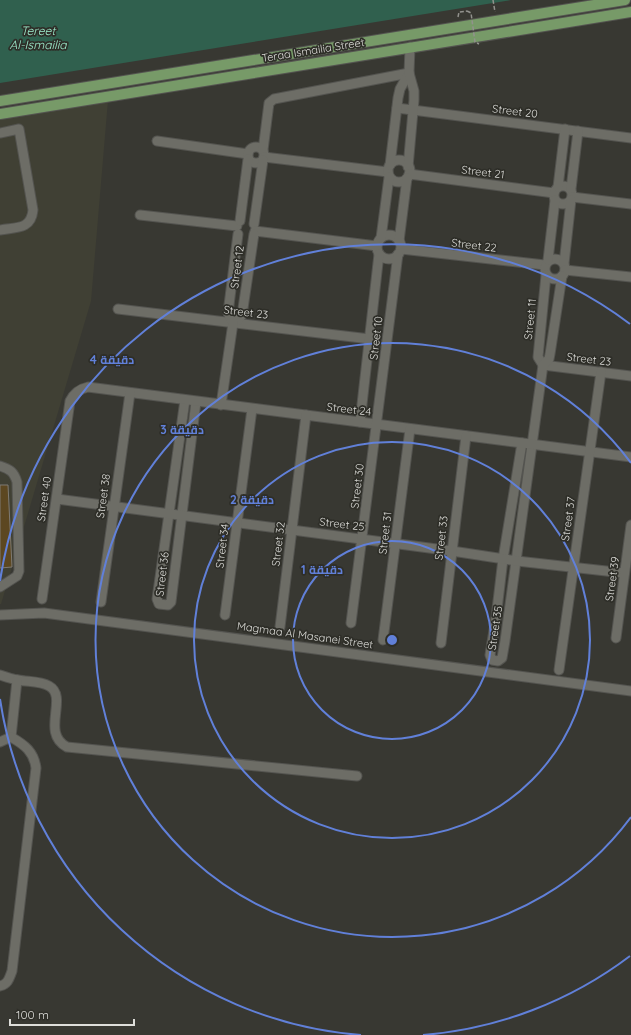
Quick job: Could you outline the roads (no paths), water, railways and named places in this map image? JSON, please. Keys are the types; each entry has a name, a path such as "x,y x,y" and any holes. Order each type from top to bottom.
{"main road":[{"name":"Teraa Ismailia Street","path":"0,101 625,0"},
{"name":"Teraa Ismailia Street","path":"0,114 631,12"}],"street":[{"name":"Street 10","path":"378,424 408,173 414,110 414,91 409,73 410,47"},
{"name":"Street 10","path":"360,422 379,246 397,108 400,89 409,73"},
{"name":"Street 12","path":"233,323 242,315 270,103 277,98 409,73"},
{"name":"Street 20","path":"397,108 631,138"},
{"path":"0,132 19,129 33,210 32,219 27,225 0,230"},
{"name":"Street 11","path":"543,365 538,357 546,267 565,129"},
{"name":"Street 11","path":"533,444 543,365 549,359 564,270 578,131"},
{"path":"157,141 248,156"},
{"path":"254,147 260,148 263,156 258,164 255,164 252,163 248,156 249,151 254,147"},
{"name":"Street 12","path":"221,405 233,323 230,318 229,308 248,156"},
{"path":"263,156 389,171"},
{"path":"398,161 402,161 408,173 400,182 396,182 389,171 398,161"},
{"name":"Street 21","path":"408,173 556,193"},
{"path":"571,196 565,204 561,204 556,193 563,185 571,196 631,204"},
{"path":"140,215 239,227"},
{"path":"239,227 246,220 252,222 254,230"},
{"path":"239,227 244,238 248,238 254,230"},
{"path":"254,230 379,246"},
{"path":"389,235 393,236 399,248 391,258 386,258 379,246 389,235"},
{"name":"Street 22","path":"399,248 546,267"},
{"path":"555,258 559,259 564,270 556,279 549,277 546,267 555,258"},
{"path":"564,270 631,277"},
{"name":"Street 23","path":"118,309 370,339"},
{"name":"Street 23","path":"543,365 631,376"},
{"name":"Street 37","path":"559,670 601,372"},
{"name":"Street 24","path":"70,401 77,391 88,387 306,416 631,456"},
{"name":"Street 38","path":"101,602 130,393"},
{"name":"Street 36","path":"185,400 157,599 159,604 168,605 171,602 196,402"},
{"name":"Street 40","path":"42,599 70,401"},
{"name":"Street 34","path":"225,615 252,409"},
{"name":"Street 32","path":"280,627 306,416"},
{"name":"Street 30","path":"351,622 378,424"},
{"name":"Street 31","path":"383,640 410,429"},
{"name":"Street 33","path":"441,643 466,436"},
{"name":"Street 35","path":"522,443 490,655 494,661 500,660 503,653 533,444"},
{"path":"0,466 9,469 14,474 17,482 20,571 17,576 0,587"},
{"name":"Street 25","path":"56,499 363,539 517,561 624,573"},
{"name":"Street 39","path":"616,638 631,524"},
{"name":"Magmaa Al Masanei Street","path":"0,615 44,612 631,691"},
{"path":"0,675 17,680 50,686 55,692 56,698 55,730 58,740 67,747 357,776"},
{"path":"11,737 17,680"},
{"path":"0,742 11,737"},
{"path":"0,986 9,981 12,971 36,768 30,750 11,737"}],"water":[{"name":"Tereet Al-Ismailia","path":"0,0 511,0 0,83"}]}
